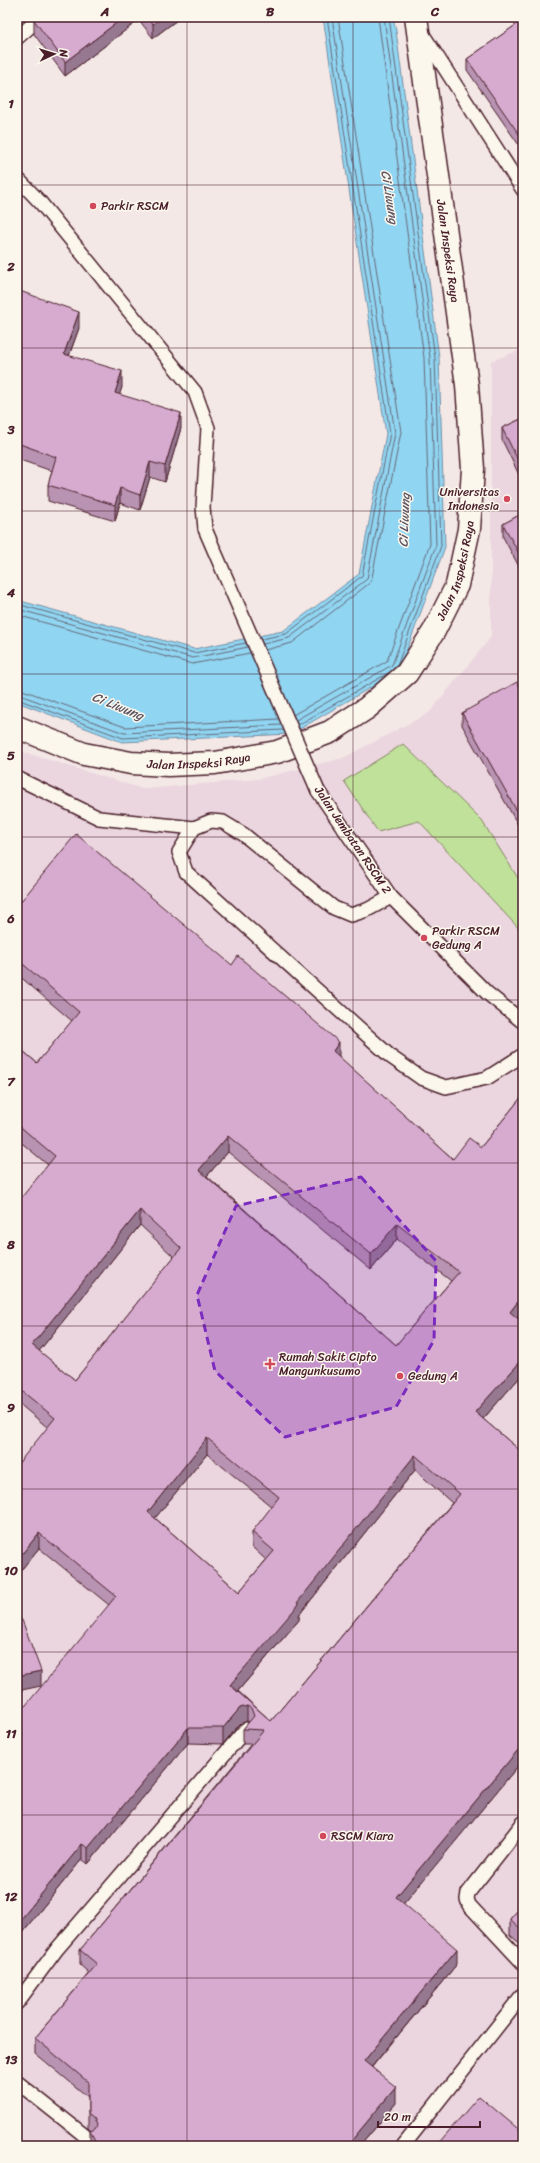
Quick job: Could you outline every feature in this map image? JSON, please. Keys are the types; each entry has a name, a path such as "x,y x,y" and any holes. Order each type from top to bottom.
{"street":[{"name":"Jalan Inspeksi Raya","path":"17,726 84,754 131,763 168,765 215,763 277,752 330,732 367,708 407,673 434,631 457,585 468,529 473,468 467,385 416,21"}],"lane":[{"path":"17,38 41,17"},
{"path":"416,21 523,190"},
{"name":"Jalan Jembatan RSCM 2","path":"17,178 40,202 195,392 208,428 202,507 205,529 318,791 391,897 487,993 523,1022"},
{"path":"17,778 99,818 194,828 211,821 223,822 244,834 334,908 351,915 367,910 391,897"},
{"path":"194,828 179,852 186,872 391,1057 421,1078 446,1087 487,1078 523,1055"},
{"path":"17,2003 57,1949 246,1729"},
{"path":"523,1823 468,1894 467,1899 469,1905 523,1963"},
{"path":"403,2146 523,1994"},
{"path":"17,2082 89,2139"}],"highlighted area":[{"path":"361,1177 436,1261 434,1340 396,1407 285,1437 215,1371 197,1295 236,1206"}],"shaded area":[{"name":"Rumah Sakit Cipto Mangunkusumo","path":"523,349 523,2146 17,2146 17,750 143,789 258,779 343,758 429,713 491,637 491,361"}],"green space":[{"path":"403,744 482,821 523,886 523,933 419,821 378,832 344,781"}],"water":[{"name":"Ci Liwung","path":"323,17 393,17 439,357 445,547 399,671 291,734 122,742 17,702 17,600 194,649 283,631 359,574 386,434"}],"building":[{"path":"37,17 124,17 65,62 34,20"},
{"path":"148,17 163,17 153,24"},
{"path":"523,20 523,140 467,59"},
{"path":"17,290 79,312 64,354 122,371 115,393 181,413 165,466 150,462 140,495 120,488 115,505 48,485 56,457 17,443"},
{"path":"523,418 523,470 502,428"},
{"path":"523,513 523,561 503,524"},
{"path":"517,682 523,692 523,822 462,713"},
{"name":"Rumah Sakit Cipto Mangunkusumo","path":"76,834 232,965 238,956 339,1042 333,1051 453,1159 469,1138 481,1147 523,1095 523,1295 510,1312 523,1323 523,1362 521,1361 475,1412 523,1453 523,1744 396,1897 457,1949 364,2061 396,2087 347,2146 98,2146 90,2131 95,2129 97,2125 94,2118 88,2113 88,2082 35,2038 97,1964 80,1950 264,1730 243,1729 254,1716 251,1708 247,1706 240,1708 223,1728 188,1728 88,1848 82,1844 17,1924 17,1716 116,1596 39,1533 17,1560 17,1465 55,1418 17,1387 17,1203 55,1156 17,1124 17,1046 37,1063 79,1012 17,959 17,906","holes":["228,1136 371,1254 397,1224 459,1272 396,1345 199,1170","140,1210 181,1248 75,1380 32,1345","207,1438 279,1497 252,1532 274,1551 239,1592 148,1512","415,1455 460,1494 271,1721 230,1685 299,1604 297,1603"]},
{"path":"17,1617 22,1620 41,1671 17,1676"},
{"path":"523,1904 523,1931 510,1919"},
{"path":"479,2096 523,2133 523,2146 436,2146"}],"place":[{"name":"Parkir RSCM","path":"93,206"},
{"name":"Universitas Indonesia","path":"507,499"},
{"name":"Parkir RSCM Gedung A","path":"424,938"},
{"name":"Rumah Sakit Cipto Mangunkusumo","path":"270,1364"},
{"name":"Gedung A","path":"400,1376"},
{"name":"RSCM Kiara","path":"323,1836"}]}
